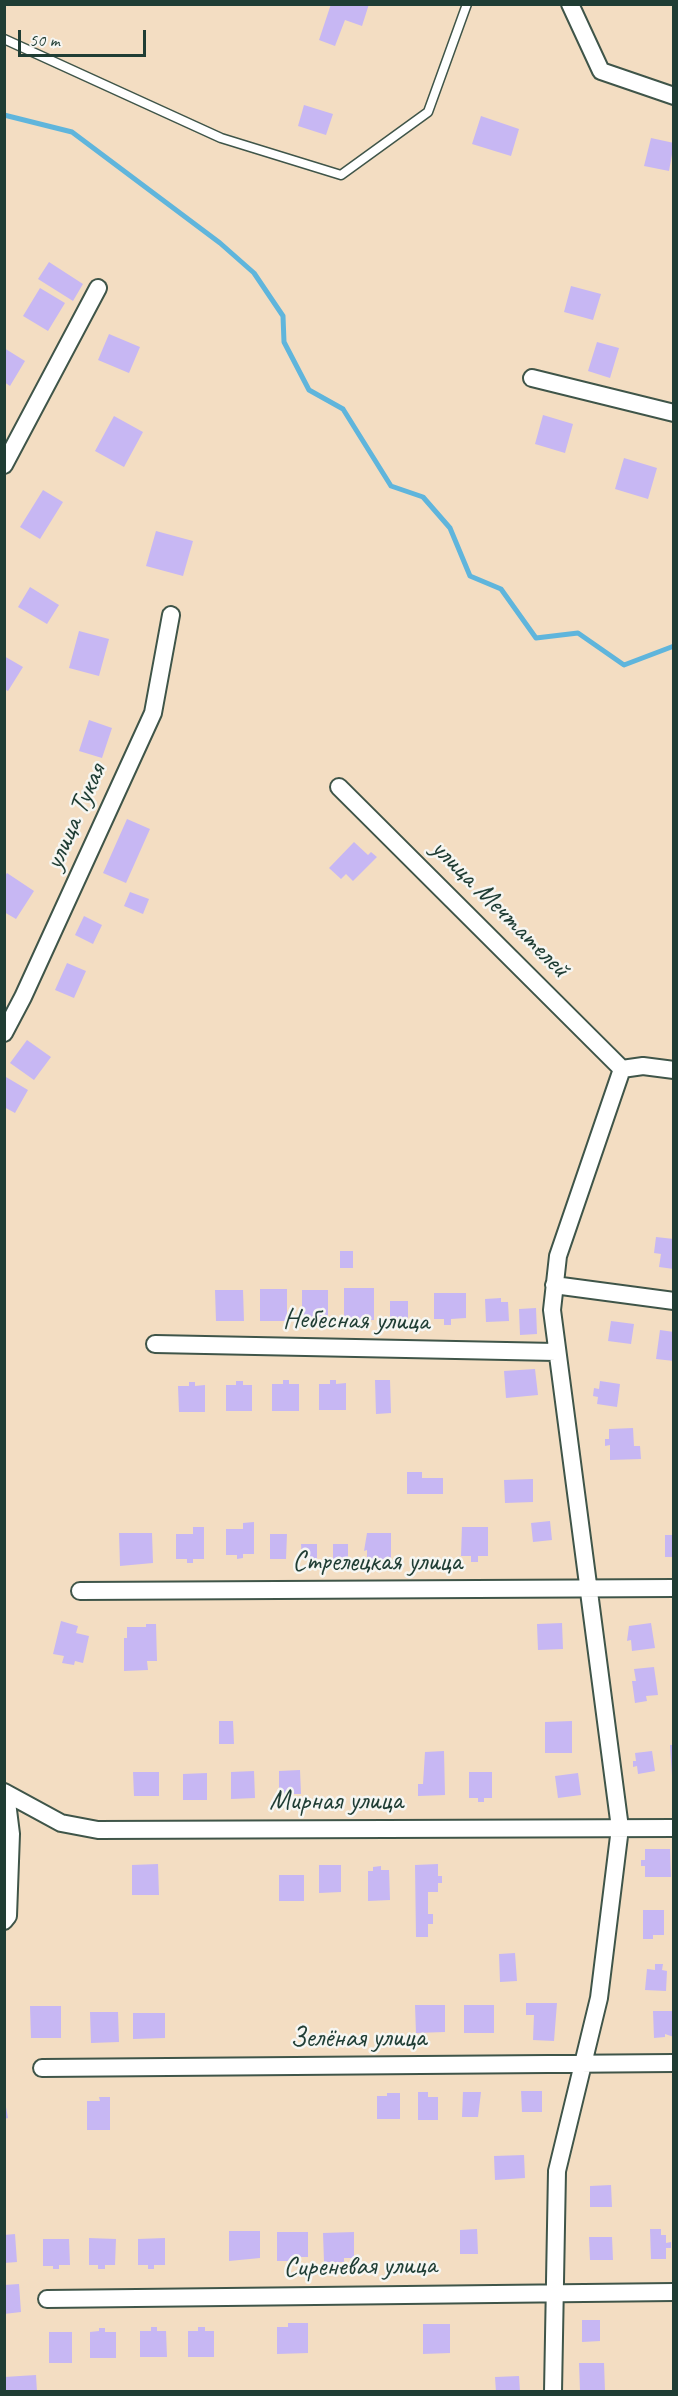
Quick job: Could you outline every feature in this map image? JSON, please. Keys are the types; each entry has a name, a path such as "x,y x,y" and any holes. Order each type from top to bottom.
{"street":[{"path":"570,4 601,71 674,96"},
{"path":"4,465 98,288"},
{"path":"532,378 674,413"},
{"name":"улица Тукая","path":"4,1033 23,998 153,712 171,615"},
{"name":"улица Мечтателей","path":"339,787 622,1069"},
{"path":"553,2391 557,2171 599,1998 620,1828 590,1589 556,1352 552,1311 554,1285 558,1256 622,1069 643,1066 674,1070"},
{"path":"554,1285 674,1301"},
{"name":"Небесная улица","path":"155,1344 556,1352"},
{"name":"Стрелецкая улица","path":"80,1590 674,1588"},
{"path":"4,1921 8,1916 11,1834 5,1793"},
{"name":"Мирная улица","path":"5,1793 61,1822 98,1830 674,1828"},
{"name":"Зелёная улица","path":"42,2068 674,2063"},
{"name":"Сиреневая улица","path":"47,2299 674,2292"}],"lane":[{"path":"4,39 222,138 341,175 428,112 467,4"}],"building":[{"path":"331,4 369,4 362,26 345,20 335,46 319,40"},
{"path":"304,105 333,114 326,135 298,126"},
{"path":"481,116 519,129 511,156 472,144"},
{"path":"651,138 674,143 669,171 644,166"},
{"path":"49,262 83,284 73,301 38,279"},
{"path":"571,286 601,294 593,320 564,312"},
{"path":"40,288 65,303 48,331 23,316"},
{"path":"109,334 140,347 129,373 98,360"},
{"path":"597,342 619,348 610,378 588,371"},
{"path":"4,348 25,361 10,386 4,382"},
{"path":"543,415 573,424 565,453 535,444"},
{"path":"114,416 143,432 124,467 95,451"},
{"path":"624,458 657,468 648,499 615,489"},
{"path":"43,490 63,502 40,539 20,527"},
{"path":"156,531 193,541 183,576 146,566"},
{"path":"30,587 59,605 47,624 18,607"},
{"path":"79,631 109,639 99,676 69,668"},
{"path":"4,656 23,667 8,691 4,689"},
{"path":"89,720 112,728 102,758 79,751"},
{"path":"127,819 150,829 126,883 103,873"},
{"path":"354,842 368,855 371,852 377,857 353,881 346,874 341,879 329,868"},
{"path":"7,873 34,891 16,919 4,912 4,877"},
{"path":"130,892 149,899 143,914 124,906"},
{"path":"84,916 102,925 93,944 75,935"},
{"path":"67,963 86,971 74,998 55,990"},
{"path":"27,1040 51,1057 34,1080 10,1063"},
{"path":"6,1077 28,1090 15,1113 4,1107"},
{"path":"656,1237 674,1239 674,1269 659,1267 661,1254 654,1253"},
{"path":"340,1251 353,1251 353,1268 340,1268"},
{"path":"344,1288 374,1288 374,1320 344,1321"},
{"path":"260,1289 287,1289 287,1321 260,1321"},
{"path":"215,1290 243,1290 244,1321 216,1321"},
{"path":"302,1290 328,1290 328,1319 302,1319"},
{"path":"434,1293 466,1293 466,1318 451,1319 451,1325 444,1325 444,1319 434,1319"},
{"path":"501,1298 501,1302 508,1302 509,1321 486,1322 485,1299"},
{"path":"390,1301 408,1301 408,1325 390,1325"},
{"path":"536,1308 537,1334 520,1335 519,1309"},
{"path":"611,1321 634,1324 631,1344 608,1341"},
{"path":"660,1330 674,1332 674,1361 656,1359"},
{"path":"535,1369 538,1395 506,1398 504,1371"},
{"path":"283,1380 289,1380 289,1384 299,1384 299,1411 272,1411 272,1384 283,1384"},
{"path":"330,1380 336,1380 336,1384 346,1383 346,1410 319,1410 319,1384 330,1384"},
{"path":"375,1380 390,1380 391,1413 376,1414"},
{"path":"236,1381 243,1381 243,1385 252,1385 252,1411 226,1411 226,1385 236,1385"},
{"path":"600,1381 620,1384 617,1407 597,1404 598,1397 593,1396 594,1388 599,1389"},
{"path":"189,1382 195,1382 195,1386 205,1385 205,1412 179,1412 178,1386 189,1386"},
{"path":"633,1428 634,1446 640,1446 641,1459 610,1460 610,1445 605,1446 605,1439 609,1439 609,1429"},
{"path":"407,1472 422,1472 422,1478 443,1478 443,1494 407,1494"},
{"path":"533,1479 533,1502 505,1503 504,1480"},
{"path":"550,1521 552,1540 533,1542 531,1523"},
{"path":"254,1522 254,1554 243,1554 243,1558 237,1559 237,1555 226,1555 226,1529 243,1529 243,1523"},
{"path":"193,1527 204,1527 204,1559 193,1559 193,1563 187,1563 187,1559 176,1559 176,1534 193,1534"},
{"path":"462,1527 488,1527 488,1556 478,1556 478,1562 471,1562 471,1556 461,1556"},
{"path":"119,1533 152,1533 153,1563 120,1566"},
{"path":"367,1533 391,1533 391,1559 383,1559 383,1565 367,1565 367,1550 364,1551"},
{"path":"270,1534 287,1534 286,1559 270,1559"},
{"path":"665,1535 674,1535 674,1557 665,1557"},
{"path":"301,1544 317,1544 317,1559 302,1559"},
{"path":"333,1544 348,1544 348,1559 333,1559"},
{"path":"61,1621 78,1626 76,1633 89,1636 83,1663 75,1661 74,1665 62,1663 64,1656 53,1654"},
{"path":"562,1623 563,1649 538,1650 537,1624"},
{"path":"651,1623 655,1648 632,1651 631,1640 627,1641 629,1626"},
{"path":"146,1624 156,1624 157,1661 147,1661 148,1670 124,1671 124,1638 127,1638 127,1627 146,1627"},
{"path":"654,1667 658,1695 646,1696 647,1701 635,1703 632,1681 636,1681 634,1669"},
{"path":"219,1721 233,1721 234,1744 219,1744"},
{"path":"572,1721 572,1753 545,1753 545,1722"},
{"path":"670,1745 674,1745 674,1776 672,1776"},
{"path":"444,1751 445,1795 418,1796 418,1784 423,1784 425,1752"},
{"path":"652,1751 655,1771 638,1774 637,1766 633,1767 633,1761 636,1761 635,1753"},
{"path":"300,1770 301,1794 279,1794 279,1771"},
{"path":"254,1771 255,1798 231,1799 231,1772"},
{"path":"133,1772 159,1772 159,1796 134,1796"},
{"path":"469,1772 492,1772 492,1798 484,1798 484,1802 478,1802 478,1798 469,1798"},
{"path":"207,1773 207,1800 183,1800 183,1774"},
{"path":"578,1773 581,1795 558,1798 555,1776"},
{"path":"645,1849 670,1849 671,1877 645,1877 645,1866 641,1866 641,1860 645,1860"},
{"path":"158,1864 159,1895 132,1895 132,1865"},
{"path":"438,1864 438,1876 442,1876 442,1883 438,1883 438,1892 428,1892 428,1914 433,1914 433,1924 428,1924 428,1937 416,1937 415,1865"},
{"path":"319,1865 341,1865 341,1892 319,1893"},
{"path":"381,1866 381,1870 389,1870 390,1900 368,1901 368,1871 373,1871 373,1867"},
{"path":"279,1875 304,1875 304,1901 279,1901"},
{"path":"643,1910 664,1910 664,1935 653,1935 653,1939 643,1939"},
{"path":"515,1953 517,1981 500,1982 499,1954"},
{"path":"655,1964 663,1964 662,1970 667,1971 666,1991 645,1990 647,1969 655,1970"},
{"path":"526,2003 557,2003 554,2041 533,2040 534,2015 526,2015"},
{"path":"415,2005 445,2005 445,2032 416,2033"},
{"path":"464,2005 494,2005 494,2033 464,2033"},
{"path":"30,2006 61,2006 61,2038 31,2038"},
{"path":"653,2011 674,2011 674,2037 665,2034 665,2037 654,2038"},
{"path":"90,2012 118,2012 119,2042 91,2043"},
{"path":"133,2013 165,2013 165,2038 133,2039"},
{"path":"521,2091 542,2091 542,2112 522,2112"},
{"path":"418,2092 428,2092 428,2097 438,2097 438,2120 418,2120"},
{"path":"463,2092 481,2092 478,2117 462,2117"},
{"path":"387,2093 400,2093 400,2119 377,2119 377,2096 387,2096"},
{"path":"4,2096 8,2118 4,2119"},
{"path":"99,2097 110,2097 110,2130 87,2130 87,2101 100,2101"},
{"path":"524,2155 525,2178 495,2180 494,2156"},
{"path":"611,2185 612,2207 590,2207 590,2186"},
{"path":"477,2229 478,2254 460,2254 460,2230"},
{"path":"650,2229 661,2229 661,2235 666,2235 666,2243 671,2242 671,2248 666,2248 666,2259 651,2259"},
{"path":"229,2231 260,2231 260,2258 229,2261"},
{"path":"277,2232 308,2232 308,2257 298,2257 298,2261 277,2261"},
{"path":"354,2232 354,2258 344,2258 344,2262 324,2262 323,2233"},
{"path":"15,2234 17,2262 4,2263 4,2235"},
{"path":"589,2237 612,2237 613,2260 590,2260"},
{"path":"89,2238 116,2239 115,2265 105,2265 105,2269 98,2269 98,2265 89,2265"},
{"path":"165,2238 165,2265 154,2265 154,2269 148,2269 148,2265 138,2265 138,2239"},
{"path":"43,2239 69,2239 70,2265 59,2265 59,2269 53,2269 53,2266 43,2266"},
{"path":"19,2284 21,2312 4,2314 4,2285"},
{"path":"582,2320 600,2320 600,2341 582,2342"},
{"path":"288,2323 308,2323 308,2353 277,2354 277,2327 288,2327"},
{"path":"423,2324 450,2324 450,2353 423,2354"},
{"path":"151,2327 157,2327 157,2331 166,2331 167,2357 140,2357 140,2331 151,2331"},
{"path":"198,2327 205,2327 205,2331 214,2331 214,2357 188,2357 188,2331 198,2331"},
{"path":"99,2328 105,2328 105,2332 116,2332 116,2358 90,2358 90,2332 99,2331"},
{"path":"49,2332 72,2332 72,2363 49,2363"},
{"path":"579,2363 604,2363 605,2391 580,2391"},
{"path":"36,2375 37,2392 4,2392 4,2377"},
{"path":"519,2376 520,2392 496,2392 495,2377"}],"waterway":[{"path":"4,115 72,132 220,243 254,273 283,316 284,342 309,390 343,409 391,486 423,497 450,528 470,576 501,589 536,638 578,633 624,665 674,646"}]}
